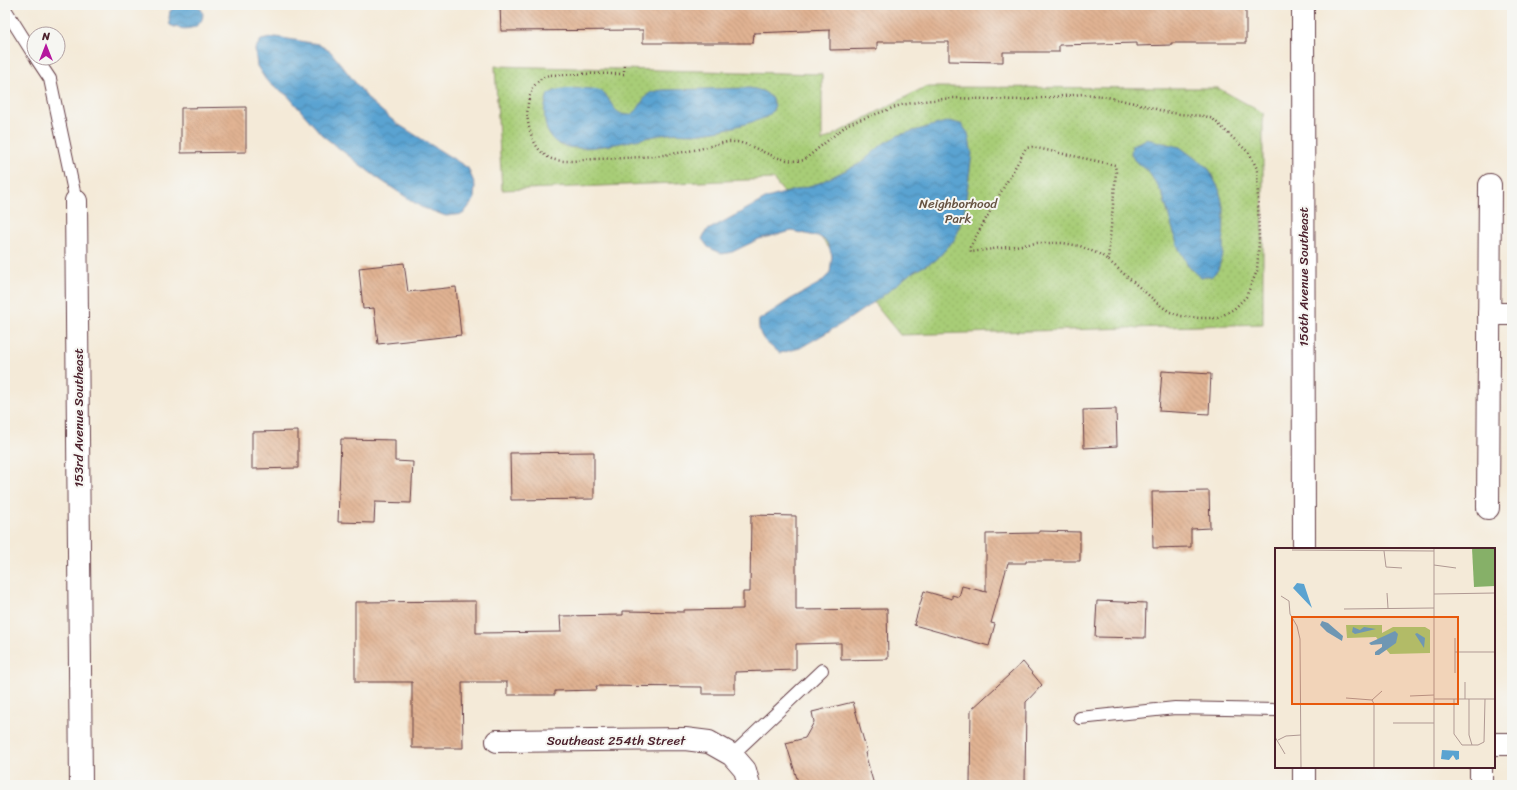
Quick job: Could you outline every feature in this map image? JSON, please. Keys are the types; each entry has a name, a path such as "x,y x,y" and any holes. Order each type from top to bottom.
{"street":[{"name":"156th Avenue Southeast","path":"1303,5 1304,548"},
{"path":"1488,508 1490,185"},
{"name":"153rd Avenue Southeast","path":"76,201 81,785"},
{"path":"1490,314 1512,314"},
{"name":"Southeast 254th Street","path":"497,741 684,739 709,742 732,755 745,770 749,785"},
{"path":"1495,744 1512,744"},
{"path":"1304,768 1304,785"},
{"path":"1481,768 1481,785"}],"lane":[{"path":"5,9 26,42"},
{"name":"153rd Avenue Southeast","path":"41,66 50,79 76,201"},
{"path":"732,755 822,670"},
{"path":"1080,718 1175,708 1275,710"}],"path":[{"path":"624,66 624,74 578,74 548,76 538,80 531,90 528,103 528,120 530,135 536,146 544,155 554,160 659,156 736,142 784,160 796,162 804,160 848,124 879,114 901,104 923,100 953,98 1022,100 1083,94 1126,100 1166,112 1205,116 1213,119 1250,154 1257,169 1259,240 1257,271 1246,297 1234,309 1218,318 1199,318 1176,314 1161,306 1108,260 1101,255 1080,246 1063,243 1037,243 971,252 970,247 1026,148 1032,147 1115,165 1116,172 1108,260"}],"green space":[{"name":"Neighborhood Park","path":"495,66 822,74 822,141 925,87 1218,88 1263,113 1263,324 900,335 773,179 502,190"}],"water":[{"path":"181,5 193,5 200,8 203,17 196,26 180,28 170,25 170,11"},
{"path":"276,37 318,44 331,52 370,101 396,123 468,168 475,185 474,200 463,214 446,216 421,207 376,177 322,135 288,96 266,80 257,66 255,49 261,40"},
{"path":"580,88 599,90 606,95 618,112 621,114 630,115 637,110 650,93 654,91 749,88 765,92 771,97 775,105 772,112 760,120 715,131 693,134 668,134 598,147 571,148 561,145 550,136 545,122 544,115 548,94 561,89"},
{"path":"949,121 961,124 968,133 972,154 964,213 955,239 936,260 911,273 880,298 843,323 800,348 780,353 771,347 762,336 759,320 791,299 820,283 830,273 832,256 827,242 820,237 792,231 759,239 732,252 722,254 708,247 702,239 706,231 767,198 819,183 861,163 884,143 899,135"},
{"path":"1147,139 1180,147 1208,168 1219,189 1224,210 1223,254 1218,270 1211,277 1201,277 1189,267 1178,247 1162,193 1148,171 1134,160 1131,153 1132,145"}],"building":[{"path":"500,5 1246,5 1246,43 1171,43 1171,45 1137,46 1137,43 1059,45 1059,52 1003,52 1003,62 949,61 949,42 877,42 877,49 830,50 830,30 754,33 753,43 643,43 643,30 501,31"},
{"path":"246,107 246,152 181,153 181,108"},
{"path":"404,263 408,292 456,287 461,335 378,344 374,308 363,309 359,268"},
{"path":"1162,371 1211,374 1209,414 1159,411"},
{"path":"1116,409 1117,446 1084,448 1083,410"},
{"path":"298,431 298,468 252,469 252,432"},
{"path":"341,439 395,440 395,461 413,462 411,503 375,502 374,523 338,522"},
{"path":"594,452 594,499 511,500 510,453"},
{"path":"1209,491 1210,528 1191,529 1191,547 1153,548 1152,492"},
{"path":"751,515 796,516 796,610 887,609 888,659 841,660 841,643 796,644 796,670 735,672 735,694 702,694 702,687 596,686 597,690 555,691 555,695 507,695 507,682 462,682 463,748 412,748 412,682 355,682 355,602 476,601 476,633 561,632 560,616 623,615 623,611 684,612 684,610 743,609 743,592 750,592"},
{"path":"1039,531 1080,532 1080,561 1026,561 1026,563 1008,563 991,623 995,624 989,646 914,625 924,591 952,599 952,595 959,597 962,586 986,592 986,534 1039,533"},
{"path":"1097,601 1146,603 1145,638 1095,637"},
{"path":"1023,662 1042,685 1026,702 1025,785 970,785 971,710"},
{"path":"853,702 867,752 865,753 874,785 799,785 786,743 805,738 814,722 812,712"}]}
